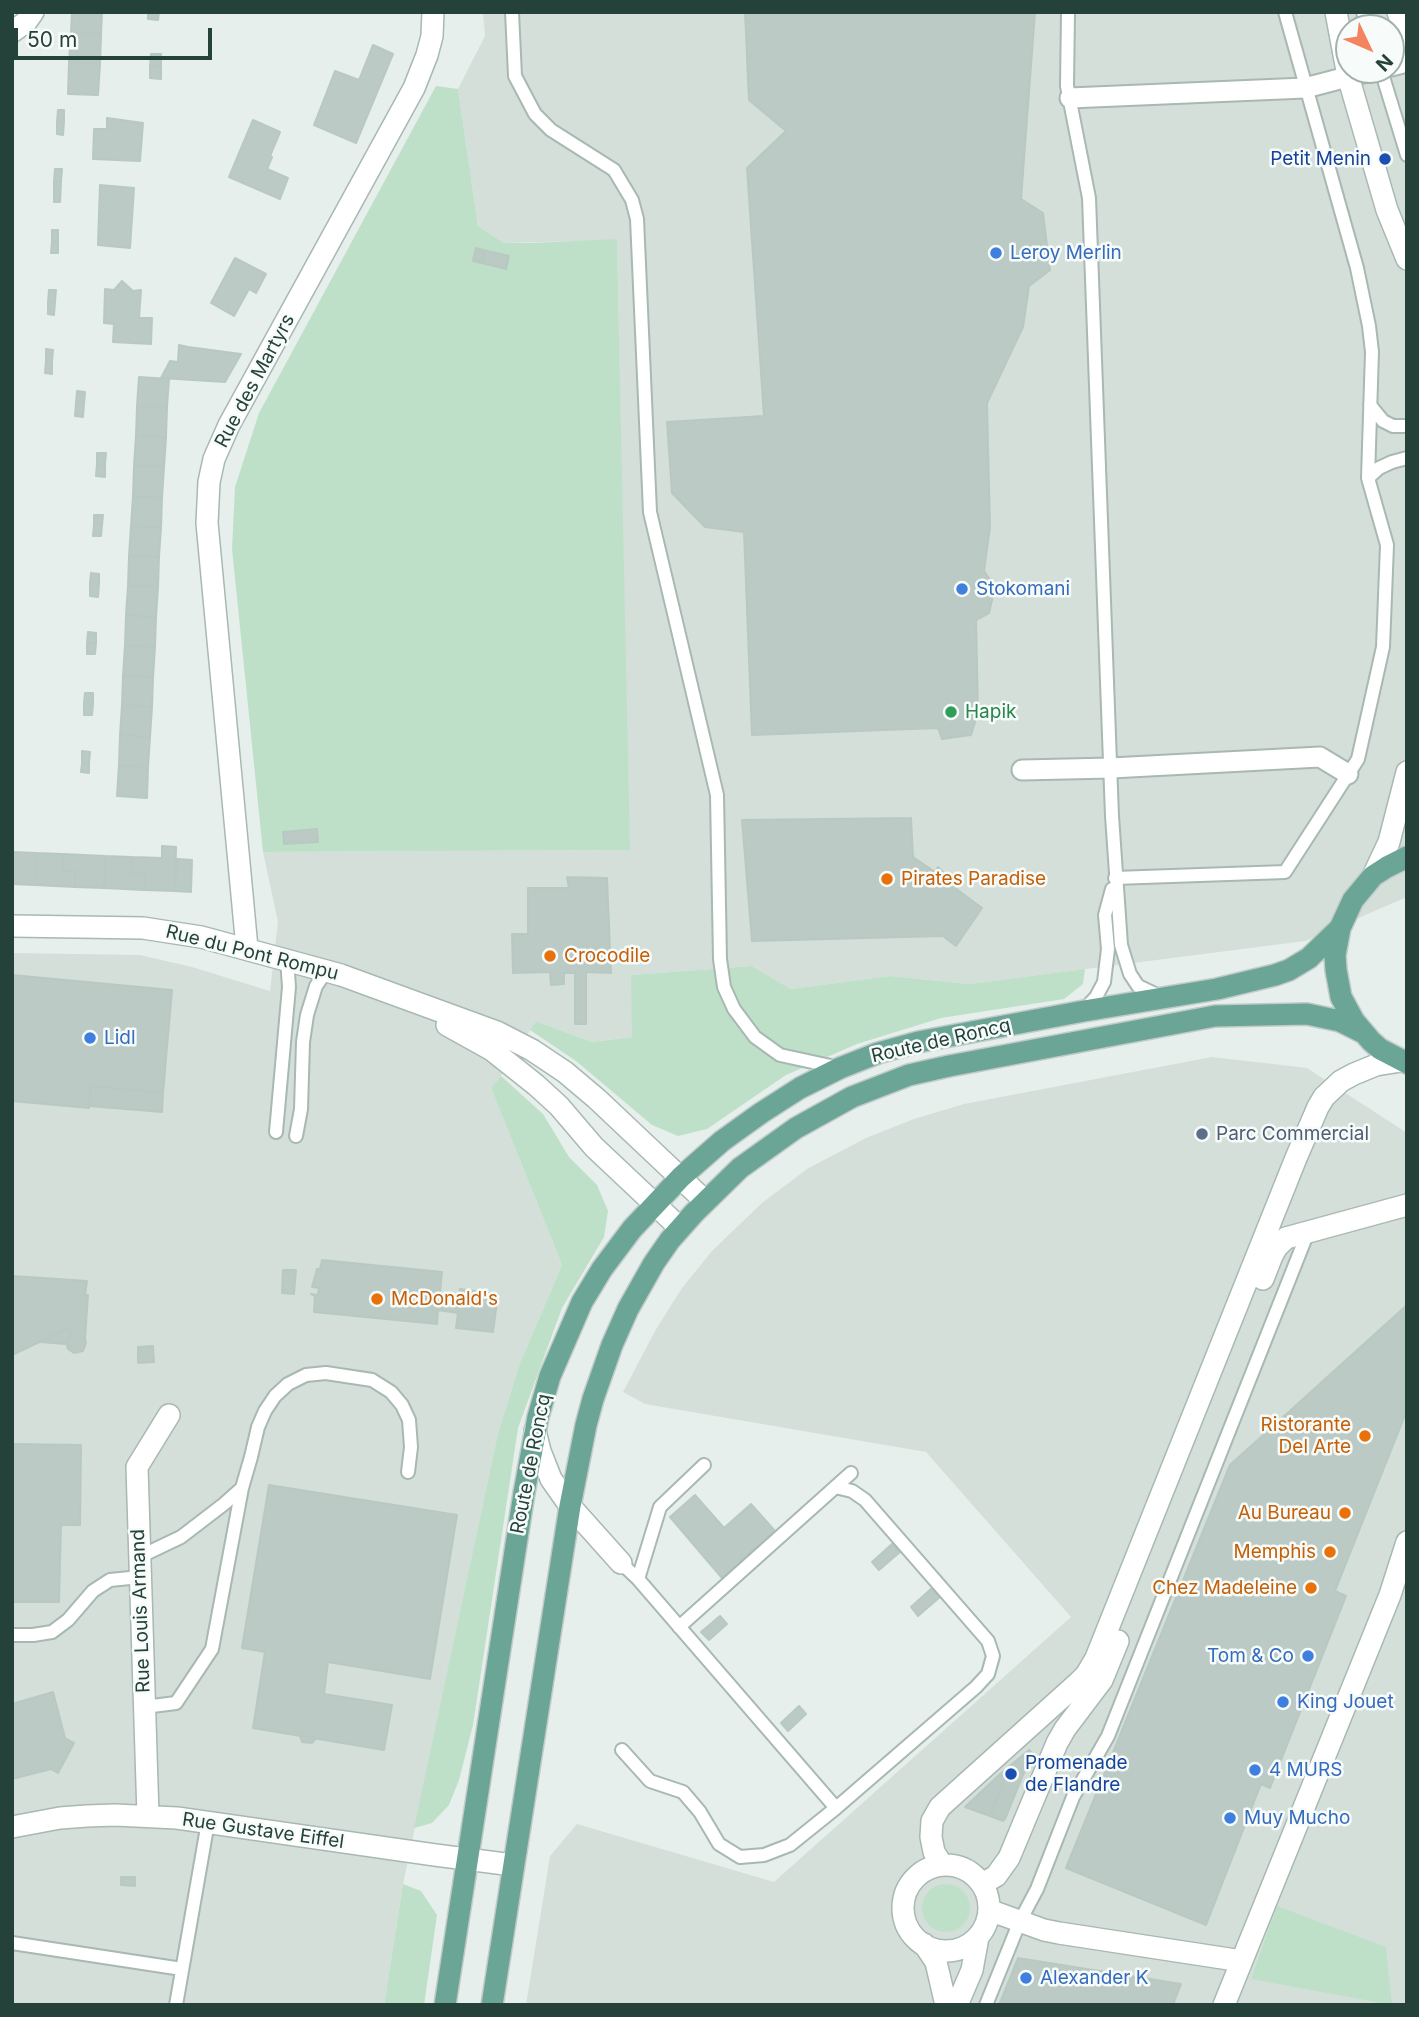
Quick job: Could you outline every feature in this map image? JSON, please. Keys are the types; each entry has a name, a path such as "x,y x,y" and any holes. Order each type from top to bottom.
{"main road":[{"path":"1404,1062 1380,1049 1362,1032 1347,1009 1338,983 1335,956 1340,928 1353,900 1373,876 1405,857"},
{"name":"Route de Roncq","path":"445,2005 535,1431 550,1376 582,1302 614,1252 681,1177 722,1141 761,1113 840,1068 907,1044 1217,989 1289,970 1309,958 1340,928"},
{"name":"Route de Roncq","path":"492,2005 570,1506 589,1412 611,1345 628,1309 654,1262 680,1228 705,1201 756,1156 803,1124 852,1097 909,1075 1215,1016 1307,1014 1340,1021 1362,1032"}],"street":[{"path":"12,32 26,22 33,12"},
{"name":"Rue des Martyrs","path":"247,948 207,523 209,482 229,425 414,88 432,36 433,12"},
{"path":"1398,12 1407,40"},
{"path":"1070,98 1306,88 1335,80"},
{"path":"1350,84 1387,210 1407,259"},
{"path":"1021,770 1320,757 1349,774"},
{"path":"1373,876 1389,842 1407,772"},
{"name":"Rue du Pont Rompu","path":"12,926 143,928 179,933 327,970 497,1032 557,1066 705,1201"},
{"name":"Rue du Pont Rompu","path":"403,999 492,1050 522,1073 551,1098 594,1147 680,1228"},
{"path":"942,1865 934,1852 931,1837 932,1821 940,1807 1086,1675 1096,1658 1318,1107 1324,1097 1341,1081 1354,1074 1376,1065 1404,1062"},
{"path":"982,1884 996,1876 1009,1858 1057,1743 1102,1680 1272,1256 1286,1238 1407,1205"},
{"name":"Rue Louis Armand","path":"148,1816 137,1467 169,1415"},
{"path":"535,1431 551,1479 570,1506 621,1563"},
{"path":"1224,2005 1390,1595 1407,1542"},
{"name":"Rue Gustave Eiffel","path":"12,1827 60,1818 148,1816 513,1865"},
{"path":"924,1944 936,1949 962,1948 978,1937 985,1927 989,1910 988,1897 982,1884 968,1871 955,1866 929,1868 918,1875 905,1898 907,1924 936,1962 946,2005"},
{"path":"989,1910 1059,1933 1242,1961"},
{"path":"957,2005 972,1970 978,1937"}],"lane":[{"path":"512,12 515,76 535,114 551,130 614,170 632,200 637,219 650,512 717,795 720,959 724,986 734,1009 755,1037 780,1055 840,1068"},
{"path":"1068,12 1068,86 1089,198 1115,878 1121,945 1130,974 1138,986 1162,998"},
{"path":"1115,878 1285,873 1358,759 1383,646 1387,545 1368,478 1372,352 1369,326 1356,268 1285,12"},
{"path":"1385,84 1407,155"},
{"path":"1370,405 1382,421 1393,426 1407,426"},
{"path":"1368,478 1392,461 1407,458"},
{"path":"1084,1011 1104,982 1108,949 1105,915 1115,878"},
{"path":"276,1132 289,987 287,959"},
{"path":"296,1136 301,1109 303,1042 307,1015 316,986 327,970"},
{"path":"986,2005 1020,1921 1037,1889 1073,1797 1108,1736 1308,1231"},
{"path":"144,1707 176,1703 212,1648 242,1488 258,1427 265,1410 288,1384 306,1376 326,1373 372,1380 391,1392 402,1405 409,1420 411,1447 408,1472"},
{"path":"638,1579 660,1507 704,1465"},
{"path":"679,1627 851,1473"},
{"path":"12,1634 52,1632 68,1620 93,1591 140,1567 242,1488"},
{"path":"622,1750 650,1781 683,1793 700,1812 719,1844 740,1857 764,1855 790,1845 836,1808 988,1674 993,1656 988,1641 865,1500 852,1491 835,1488"},
{"path":"621,1563 638,1579 836,1808"},
{"path":"176,2005 208,1822"},
{"path":"12,1942 182,1969"}],"shaded area":[{"path":"483,12 1407,12 1407,897 1305,941 969,984 890,976 791,989 752,966 632,975 632,1037 592,1042 536,1021 491,1088 562,1265 520,1363 498,1433 403,1884 384,2005 12,2005 12,953 140,955 192,967 270,991 278,922 263,852 629,850 617,240 504,243 478,226 458,89 485,36"},
{"name":"Promenade de Flandre","path":"1212,1057 1307,1068 1407,1133 1407,2005 526,2005 550,1856 577,1824 774,1882 1071,1617 926,1452 645,1404 623,1392 655,1331 682,1288 712,1251 762,1203 807,1169 866,1138 914,1119 964,1104"}],"green space":[{"path":"436,86 458,89 478,226 504,243 617,239 630,850 263,852 232,549 235,487 259,413"},
{"path":"752,966 791,989 890,976 969,984 1085,969 1083,984 1064,999 941,1018 857,1044 786,1075 707,1129 678,1136 652,1125 576,1061 530,1030 536,1021 592,1042 632,1037 631,975"},
{"path":"501,1076 543,1114 569,1157 597,1185 608,1211 604,1237 562,1308 518,1428 473,1725 459,1780 449,1805 432,1823 414,1828 498,1433 520,1363 562,1265 491,1088"},
{"path":"403,1884 421,1891 437,1915 424,2005 384,2005"},
{"path":"946,1884 963,1891 970,1908 963,1925 946,1932 929,1925 922,1908 929,1891"},
{"path":"1277,1906 1386,1947 1392,2005 1251,1979"}],"building":[{"path":"72,12 102,12 101,34 71,33"},
{"path":"148,12 159,12 158,20 148,19"},
{"path":"745,12 1035,12 1021,199 1043,213 1050,270 1029,286 1023,327 987,403 990,527 984,571 995,587 989,613 976,620 978,713 971,735 942,739 938,728 752,735 744,532 705,527 672,493 667,422 764,416 747,168 786,131 749,100"},
{"path":"71,33 101,34 100,64 69,62"},
{"path":"373,45 393,54 356,143 314,125 335,71 359,80"},
{"path":"151,54 161,54 161,67 150,66"},
{"path":"69,62 100,64 98,95 68,94"},
{"path":"150,66 161,67 161,79 150,78"},
{"path":"58,110 64,110 64,122 57,122"},
{"path":"107,118 143,123 140,161 93,159 94,129 107,129"},
{"path":"253,120 280,132 267,169 288,178 280,199 229,177"},
{"path":"57,122 64,122 63,135 57,134"},
{"path":"55,169 62,169 61,181 54,181"},
{"path":"54,181 61,181 60,202 54,202"},
{"path":"100,185 134,188 130,248 98,245"},
{"path":"52,230 58,230 58,241 52,241"},
{"path":"52,241 58,241 58,253 51,253"},
{"path":"476,248 483,250 484,260 473,260"},
{"path":"483,250 509,256 506,269 473,261 484,260"},
{"path":"235,258 266,274 256,293 249,289 234,316 211,303"},
{"path":"122,281 133,291 141,290 139,318 152,318 151,344 113,342 114,324 104,323 105,289 114,290"},
{"path":"49,290 56,290 55,302 48,302"},
{"path":"48,302 55,302 54,315 48,314"},
{"path":"179,345 241,354 225,382 161,378 170,361 178,362"},
{"path":"46,349 53,350 52,361 46,361"},
{"path":"46,361 52,361 52,374 45,373"},
{"path":"139,377 169,379 167,407 137,406"},
{"path":"77,391 85,392 84,403 76,403"},
{"path":"76,403 84,403 83,417 75,416"},
{"path":"137,406 167,407 166,437 136,436"},
{"path":"136,436 166,437 164,467 134,466"},
{"path":"97,453 106,453 105,464 97,464"},
{"path":"97,464 105,464 105,477 96,476"},
{"path":"134,466 164,467 162,498 133,496"},
{"path":"133,496 162,498 161,528 131,526"},
{"path":"94,515 103,515 102,525 94,524"},
{"path":"94,524 102,525 101,536 93,536"},
{"path":"131,526 161,528 159,557 129,556"},
{"path":"129,556 159,557 158,587 128,586"},
{"path":"91,573 99,574 99,584 90,583"},
{"path":"90,583 99,584 98,597 90,596"},
{"path":"128,586 158,587 156,617 126,615"},
{"path":"126,615 156,617 155,647 125,645"},
{"path":"88,632 96,633 96,643 87,643"},
{"path":"87,643 96,643 95,654 87,654"},
{"path":"125,645 155,647 153,677 123,676"},
{"path":"123,676 153,677 152,707 122,705"},
{"path":"85,693 93,693 93,704 84,703"},
{"path":"84,703 93,704 92,715 84,715"},
{"path":"122,705 152,707 150,737 120,735"},
{"path":"120,735 150,737 148,767 119,765"},
{"path":"82,751 90,752 89,763 82,763"},
{"path":"82,763 89,763 89,773 81,772"},
{"path":"119,765 148,767 147,798 117,796"},
{"path":"911,818 913,857 935,872 938,867 947,876 943,879 982,908 956,946 943,936 752,941 742,820"},
{"path":"317,829 318,842 284,844 283,832"},
{"path":"162,846 176,847 175,891 144,890 145,874 131,873 132,857 162,858"},
{"path":"12,852 36,853 35,885 12,884"},
{"path":"36,853 63,854 63,871 75,871 75,887 35,885"},
{"path":"63,854 105,856 104,888 75,887 75,871 63,871"},
{"path":"105,856 132,857 131,873 145,874 144,890 104,888"},
{"path":"177,859 192,860 191,892 175,891"},
{"path":"567,877 607,878 611,973 586,972 586,1024 575,1024 575,973 564,973 564,984 551,985 550,972 513,973 512,934 528,934 528,888 569,888"},
{"name":"Lidl","path":"12,975 172,990 163,1093 91,1086 89,1108 12,1101"},
{"path":"91,1086 163,1093 162,1112 89,1106"},
{"name":"McDonald's","path":"322,1260 442,1272 439,1303 459,1305 460,1289 498,1294 493,1332 456,1328 458,1313 438,1310 437,1324 314,1312 315,1296 311,1294 318,1295 319,1288 312,1287"},
{"path":"283,1270 296,1270 294,1294 282,1293"},
{"path":"13,1276 87,1281 86,1343 83,1351 74,1353 68,1349 66,1342 72,1335 69,1328 12,1355"},
{"path":"1407,1305 1407,1410 1335,1591 1346,1596 1270,1788 1261,1784 1206,1925 1066,1868 1230,1465"},
{"path":"69,1328 72,1335 67,1338 66,1344 40,1342"},
{"path":"153,1346 154,1362 138,1363 138,1347"},
{"path":"12,1444 81,1445 80,1525 61,1525 59,1602 12,1602"},
{"path":"269,1485 457,1515 430,1679 328,1662 324,1694 392,1705 384,1750 253,1728 265,1652 242,1648"},
{"path":"695,1495 724,1528 751,1504 775,1531 722,1578 670,1517"},
{"path":"892,1544 900,1552 879,1570 872,1562"},
{"path":"932,1588 940,1597 918,1616 911,1607"},
{"path":"720,1616 727,1624 709,1640 701,1632"},
{"path":"53,1692 65,1738 74,1743 58,1773 51,1769 12,1779 12,1704"},
{"path":"799,1706 806,1714 788,1731 781,1723"},
{"path":"300,1736 316,1738 312,1743 302,1742"},
{"path":"1029,1750 1032,1753 1005,1819 1003,1821 990,1816 1005,1778 999,1775"},
{"path":"999,1775 1005,1778 990,1816 965,1807"},
{"path":"121,1877 135,1877 135,1886 121,1885"},
{"path":"1018,1958 1181,1984 1173,2005 999,2005"}],"place":[{"name":"Petit Menin","path":"1385,159"},
{"name":"Leroy Merlin","path":"996,253"},
{"name":"Stokomani","path":"962,589"},
{"name":"Hapik","path":"951,712"},
{"name":"Pirates Paradise","path":"887,879"},
{"name":"Crocodile","path":"550,956"},
{"name":"Lidl","path":"90,1038"},
{"name":"Parc Commercial","path":"1202,1134"},
{"name":"McDonald's","path":"377,1299"},
{"name":"Ristorante Del Arte","path":"1365,1436"},
{"name":"Au Bureau","path":"1345,1513"},
{"name":"Memphis","path":"1330,1552"},
{"name":"Chez Madeleine","path":"1311,1588"},
{"name":"Tom & Co","path":"1308,1656"},
{"name":"King Jouet","path":"1283,1702"},
{"name":"4 MURS","path":"1255,1770"},
{"name":"Promenade de Flandre","path":"1011,1774"},
{"name":"Muy Mucho","path":"1230,1818"},
{"name":"Alexander K","path":"1026,1978"}]}
